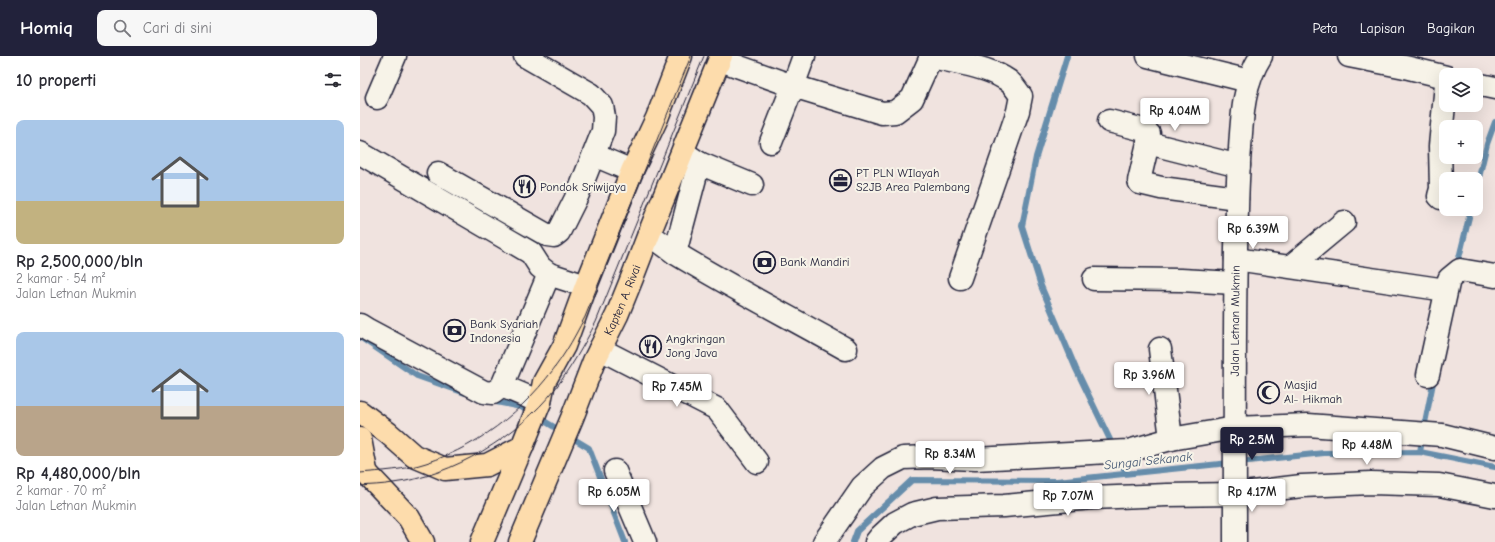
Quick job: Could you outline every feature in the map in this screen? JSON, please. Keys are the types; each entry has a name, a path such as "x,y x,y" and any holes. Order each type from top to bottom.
{"main road":[{"path":"482,542 539,406 544,382 564,346 586,286 632,171 657,118 681,56"},
{"name":"Kapten A. Rivai","path":"520,542 600,349 632,278 649,234 691,158 720,58"},
{"path":"360,412 388,433 414,456 445,469 487,465 524,441"},
{"path":"360,439 363,469 409,518 423,542"}],"street":[{"path":"377,98 395,56"},
{"path":"438,173 547,236 554,236 559,232 578,194 603,131 604,117 602,106 591,94 525,56"},
{"path":"771,142 804,56"},
{"path":"720,58 793,86 882,113 895,112 912,99 931,56 989,71 1005,78 1016,87 1021,96 1018,111 960,278"},
{"path":"1148,56 1249,81"},
{"name":"Jalan Letnan Mukmin","path":"1235,542 1235,283 1238,166 1243,104 1249,81 1261,56"},
{"path":"1349,56 1439,75"},
{"path":"1483,85 1495,88"},
{"path":"1441,172 1440,146 1443,112"},
{"path":"1109,120 1148,132 1149,138 1139,181 1140,183 1161,188 1237,198"},
{"path":"1148,143 1238,166"},
{"path":"360,152 531,253 540,267 549,274 586,286"},
{"path":"594,155 632,171"},
{"path":"675,253 691,158 752,185"},
{"path":"1291,266 1344,222"},
{"path":"649,234 675,253 738,290 846,349"},
{"path":"1236,258 1291,266 1452,280 1495,276"},
{"path":"360,325 484,392 494,392 502,386 549,274"},
{"path":"1094,279 1181,280 1235,283"},
{"path":"1428,375 1452,280"},
{"path":"600,349 717,409 757,462"},
{"path":"1160,349 1171,439"},
{"path":"502,386 539,406"},
{"path":"824,542 862,487 883,468 903,458 930,457 975,459 1128,451 1171,439 1235,434 1308,425 1442,435 1495,448"},
{"path":"615,471 645,542"},
{"path":"876,542 895,523 912,514 937,508 1004,506 1092,498 1167,495 1236,489 1371,483 1439,486 1495,496"}],"waterway":[{"path":"1067,56 1036,157 1022,226 1041,286 1076,369 1114,448"},
{"path":"1480,172 1487,144 1495,122"},
{"path":"1457,266 1469,216"},
{"path":"360,337 417,376 465,393"},
{"path":"1420,452 1434,378"},
{"path":"491,401 521,407 589,448 625,542"},
{"name":"Sungai Sekanak","path":"853,542 857,531 912,480 1057,481 1324,453 1420,452 1495,467"},
{"path":"1118,456 1126,473"}],"tram line":[{"path":"360,473 393,470 426,463 468,445 506,419 523,404 553,370 569,347 585,317 691,56"},
{"path":"360,486 389,484 416,479 461,463 483,451 523,423 555,389 577,356 596,322 704,56"}],"place":[{"name":"PT PLN WIlayah S2JB Area Palembang","path":"841,180"},
{"name":"Pondok Sriwijaya","path":"525,187"},
{"name":"Bank Mandiri","path":"765,262"},
{"name":"Bank Syariah Indonesia","path":"455,331"},
{"name":"Angkringan Jong Java","path":"650,346"},
{"name":"Masjid Al- Hikmah","path":"1268,392"}]}
